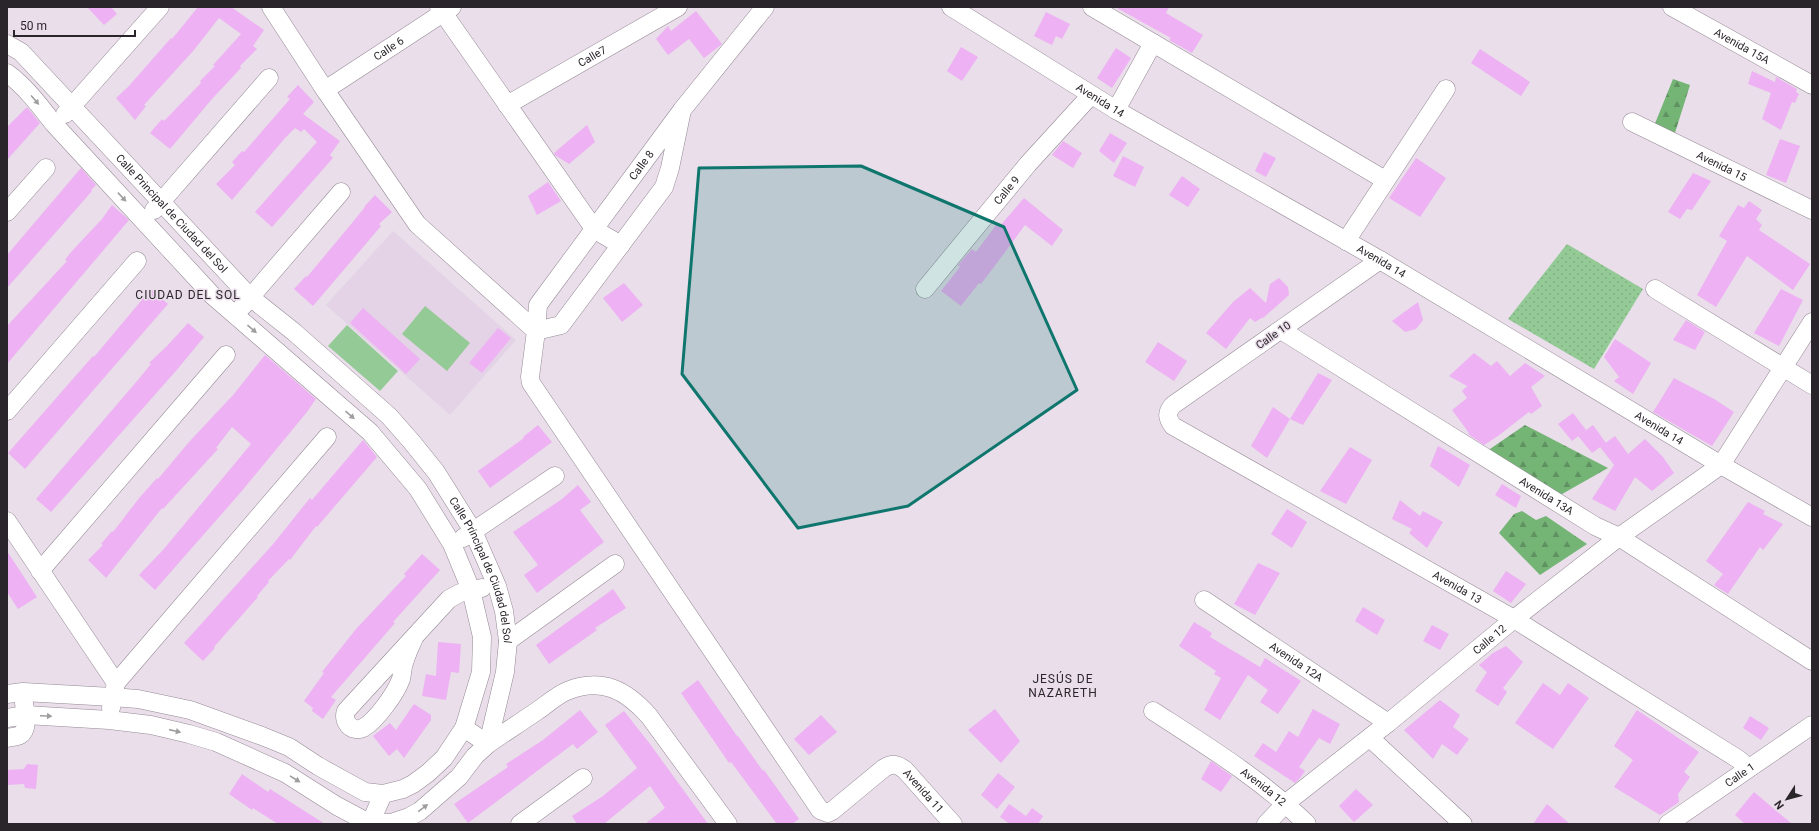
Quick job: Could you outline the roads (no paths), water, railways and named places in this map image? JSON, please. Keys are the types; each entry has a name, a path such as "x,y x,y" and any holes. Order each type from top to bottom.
{"street":[{"path":"54,124 72,106 160,7"},
{"path":"271,7 325,90 417,224 536,330 562,325 664,187 670,168 682,110"},
{"name":"Calle7","path":"507,105 588,57 678,7"},
{"name":"Calle 8","path":"765,7 682,110 595,230 538,305 530,377 531,383 820,810 828,813 832,811 890,765"},
{"name":"Avenida 14","path":"951,7 1116,110 1380,260 1721,465 1812,517"},
{"path":"1092,7 1385,180"},
{"name":"Avenida 15A","path":"1672,7 1812,85"},
{"path":"445,9 507,105 595,230 621,245"},
{"name":"Calle 6","path":"325,90 445,9"},
{"path":"1116,110 1153,43"},
{"name":"Calle Principal de Ciudad del Sol","path":"7,44 21,52 250,297 294,332 389,416 436,472 473,531 497,586 504,611 508,641 505,672 488,744"},
{"name":"Calle Principal de Ciudad del Sol","path":"7,73 17,80 54,124 212,295 370,432 418,489 452,544 471,590 482,637 481,672 464,728 444,758 428,773 403,789 383,794 365,792 318,766 289,747 190,710 138,699 114,690 15,693"},
{"path":"144,221 269,78"},
{"path":"1346,241 1446,89"},
{"name":"Calle 9","path":"925,289 1028,164 1091,95"},
{"name":"Avenida 15","path":"1632,122 1812,210"},
{"path":"7,212 46,168"},
{"path":"236,315 341,192"},
{"name":"Calle 10","path":"1168,411 1172,405 1380,260"},
{"path":"7,411 137,261"},
{"path":"1655,289 1812,385"},
{"path":"1721,465 1812,322"},
{"name":"Avenida 13A","path":"1281,330 1588,522 1619,537 1812,661"},
{"path":"40,571 226,355"},
{"name":"Avenida 13","path":"1168,411 1168,419 1173,426 1514,618 1732,754 1749,768"},
{"path":"109,720 114,690 327,437"},
{"name":"Calle 12","path":"1266,824 1286,803 1370,738 1514,618 1619,537 1721,465"},
{"path":"418,489 436,472"},
{"path":"452,544 555,476"},
{"path":"7,521 114,690"},
{"path":"508,641 615,564"},
{"path":"414,638 408,651 401,679 390,698 376,716 364,726 357,729 349,726 345,718 346,711 449,599 460,593 471,590 497,586"},
{"name":"Avenida 12A","path":"1204,600 1388,723"},
{"path":"372,684 376,716"},
{"path":"7,718 26,715 109,720 151,725 216,742 285,773 337,806 369,824 391,823 409,817 420,811 459,777 475,756 488,744 566,691 582,687 608,687 622,692 636,702 649,716 728,824"},
{"path":"7,738 20,735 24,731 26,715 15,693"},
{"name":"Avenida 12","path":"1153,711 1217,752 1286,803 1307,824"},
{"path":"216,742 226,723"},
{"name":"Calle 1","path":"1668,824 1812,725"},
{"path":"464,728 488,744"},
{"path":"1370,738 1463,824"},
{"name":"Avenida 11","path":"890,765 898,765 905,770 953,824"},
{"path":"520,824 583,778"},
{"path":"369,824 383,794"}],"district":[{"name":"CIUDAD DEL SOL","path":"188,295"},
{"name":"JESÚS DE NAZARETH","path":"1063,686"}]}
